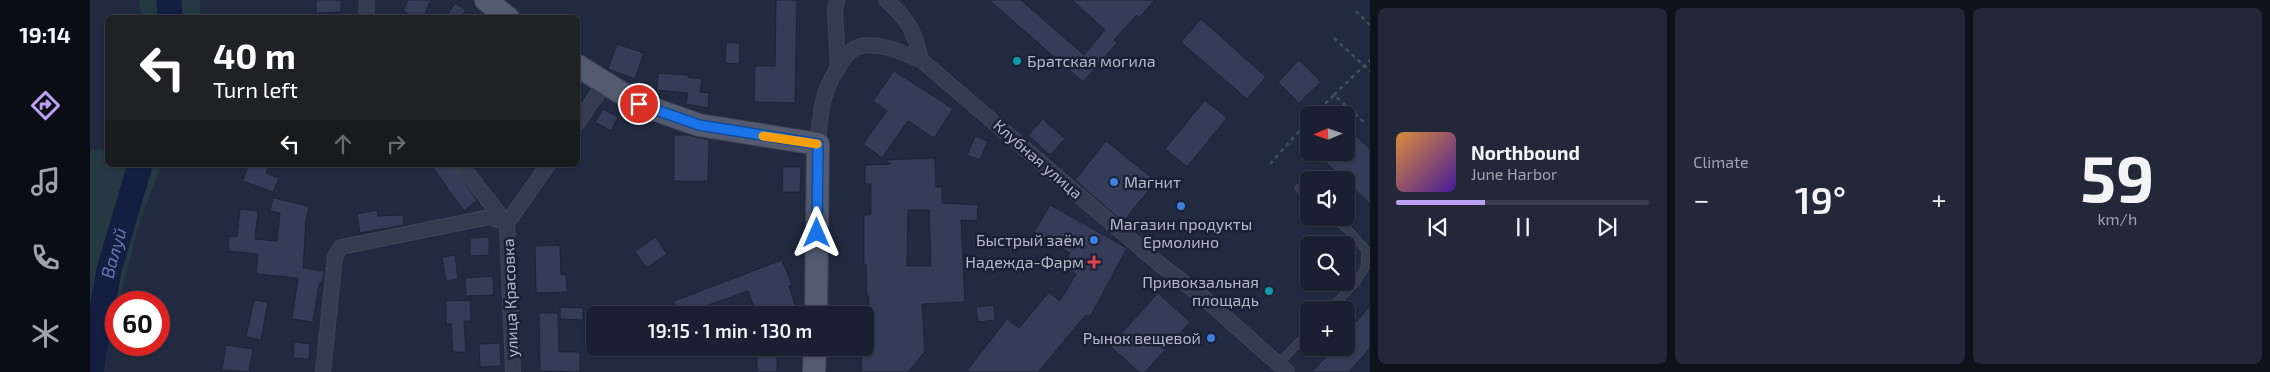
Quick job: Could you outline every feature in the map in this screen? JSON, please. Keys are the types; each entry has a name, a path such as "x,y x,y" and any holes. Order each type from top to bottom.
{"main road":[{"path":"486,0 504,15"},
{"path":"580,67 639,104 699,125 818,144 816,306"},
{"path":"814,372 815,356"}],"street":[{"path":"366,15 367,0"},
{"path":"837,0 838,68"},
{"path":"886,0 901,13 916,35 921,60"},
{"name":"Клубная улица","path":"818,144 823,101 838,68 849,52 861,46 890,48 921,60 1158,263 1203,297 1283,368"},
{"path":"580,119 605,83"},
{"path":"464,167 507,223"},
{"path":"507,223 547,167"},
{"path":"323,372 335,257 341,247 490,217 507,223"},
{"name":"улица Красовка","path":"507,223 513,372"}],"lane":[{"path":"1338,301 1356,282 1365,268 1366,250 1343,226"},
{"path":"1283,368 1300,344"}],"path":[{"path":"1356,11 1370,25"},
{"path":"1334,38 1370,71"},
{"path":"1323,106 1370,60"},
{"path":"1334,95 1365,123"},
{"path":"1270,164 1300,130"}],"shaded area":[{"path":"139,0 200,0 200,15 141,15"},
{"path":"90,149 105,150 105,167 160,167 140,221 122,291 105,291 105,356 107,356 104,372 90,372"}],"building":[{"path":"316,0 341,0 341,12 316,13"},
{"path":"408,0 431,0 424,15 410,15 403,11"},
{"path":"776,0 797,0 795,103 754,102 755,66 775,66"},
{"path":"989,0 1021,0 1084,55 1105,30 1072,0 1155,0 1139,18 1137,15 1114,40 1117,43 1083,82"},
{"path":"455,3 466,10 463,15 447,15"},
{"path":"1201,19 1266,77 1247,99 1181,42"},
{"path":"726,43 740,43 739,64 725,63"},
{"path":"617,44 644,53 635,79 608,69"},
{"path":"1299,60 1321,82 1299,103 1278,82"},
{"path":"894,71 953,109 934,138 908,121 882,158 863,144 887,111 873,101"},
{"path":"658,73 688,75 688,77 702,79 700,92 709,93 708,108 686,104 688,93 657,90"},
{"path":"1205,100 1227,118 1187,167 1165,149"},
{"path":"603,109 618,117 611,131 595,122"},
{"path":"1043,119 1065,139 1050,155 1028,135"},
{"path":"674,135 687,135 709,140 708,181 674,181"},
{"path":"1355,135 1370,149 1370,204 1355,190 1355,171 1335,171 1325,161 1355,161"},
{"path":"975,136 988,141 980,160 967,155"},
{"name":"Магнит","path":"1106,141 1156,181 1123,222 1075,180"},
{"path":"935,158 936,187 942,187 942,203 978,205 977,221 961,220 965,302 922,304 925,352 908,372 861,372 862,356 874,356 874,306 868,306 866,264 864,264 864,215 871,215 871,184 865,184 865,165 891,164 885,160","holes":["908,210 929,210 931,266 907,266"]},
{"path":"247,167 268,167 266,173 279,178 273,192 243,181"},
{"path":"432,167 453,167 477,200 464,211"},
{"path":"783,167 801,167 800,192 782,192"},
{"path":"273,198 309,206 306,220 303,268 324,271 323,280 319,284 313,322 292,319 298,278 256,274 258,254 228,251 229,236 237,237 240,209 258,211 255,239 277,241 280,213 270,211"},
{"path":"1050,205 1127,248 1090,317 1086,315 1038,372 966,372 1007,319 1019,328 1049,292 1060,301 1076,274 1062,266 1070,253 1034,232"},
{"path":"377,210 378,216 403,215 404,225 360,233 357,214"},
{"path":"489,237 489,255 470,256 470,238"},
{"path":"656,237 667,254 646,268 635,251"},
{"path":"560,245 561,275 566,274 567,292 536,293 535,246"},
{"path":"455,255 458,279 446,281 442,257"},
{"path":"782,260 792,285 789,286 796,306 754,306 748,291 706,306 676,306 674,301"},
{"path":"493,276 494,295 466,296 465,278"},
{"path":"1158,293 1190,322 1145,372 1139,372 1110,346"},
{"path":"254,300 268,302 261,340 246,337"},
{"path":"470,300 471,321 464,321 466,352 453,352 451,324 446,324 446,301"},
{"path":"994,305 995,320 978,322 976,307"},
{"path":"1370,306 1370,348 1349,372 1312,372 1327,356 1355,356 1355,323"},
{"path":"560,307 583,308 583,320 560,319"},
{"path":"539,313 558,313 559,352 580,352 580,372 540,371"},
{"path":"294,342 310,344 309,359 293,358"},
{"path":"500,343 501,366 480,367 479,344"},
{"path":"226,345 253,349 249,372 222,370"},
{"path":"757,356 777,356 777,372 757,372"}],"waterway":[{"name":"Валуй","path":"169,0 170,15"},
{"name":"Валуй","path":"91,372 109,270 139,167"}],"slow traffic":[{"path":"763,136 817,144"}],"place":[{"name":"Братская могила","path":"1017,61"},
{"name":"Магнит","path":"1114,182"},
{"name":"Магазин продукты Ермолино","path":"1181,206"},
{"name":"Быстрый заём","path":"1094,240"},
{"name":"Надежда-Фарм","path":"1094,262"},
{"name":"Привокзальная площадь","path":"1269,291"},
{"name":"Рынок вещевой","path":"1211,338"}],"route":[{"path":"639,104 699,125 818,144 817,233"}]}
